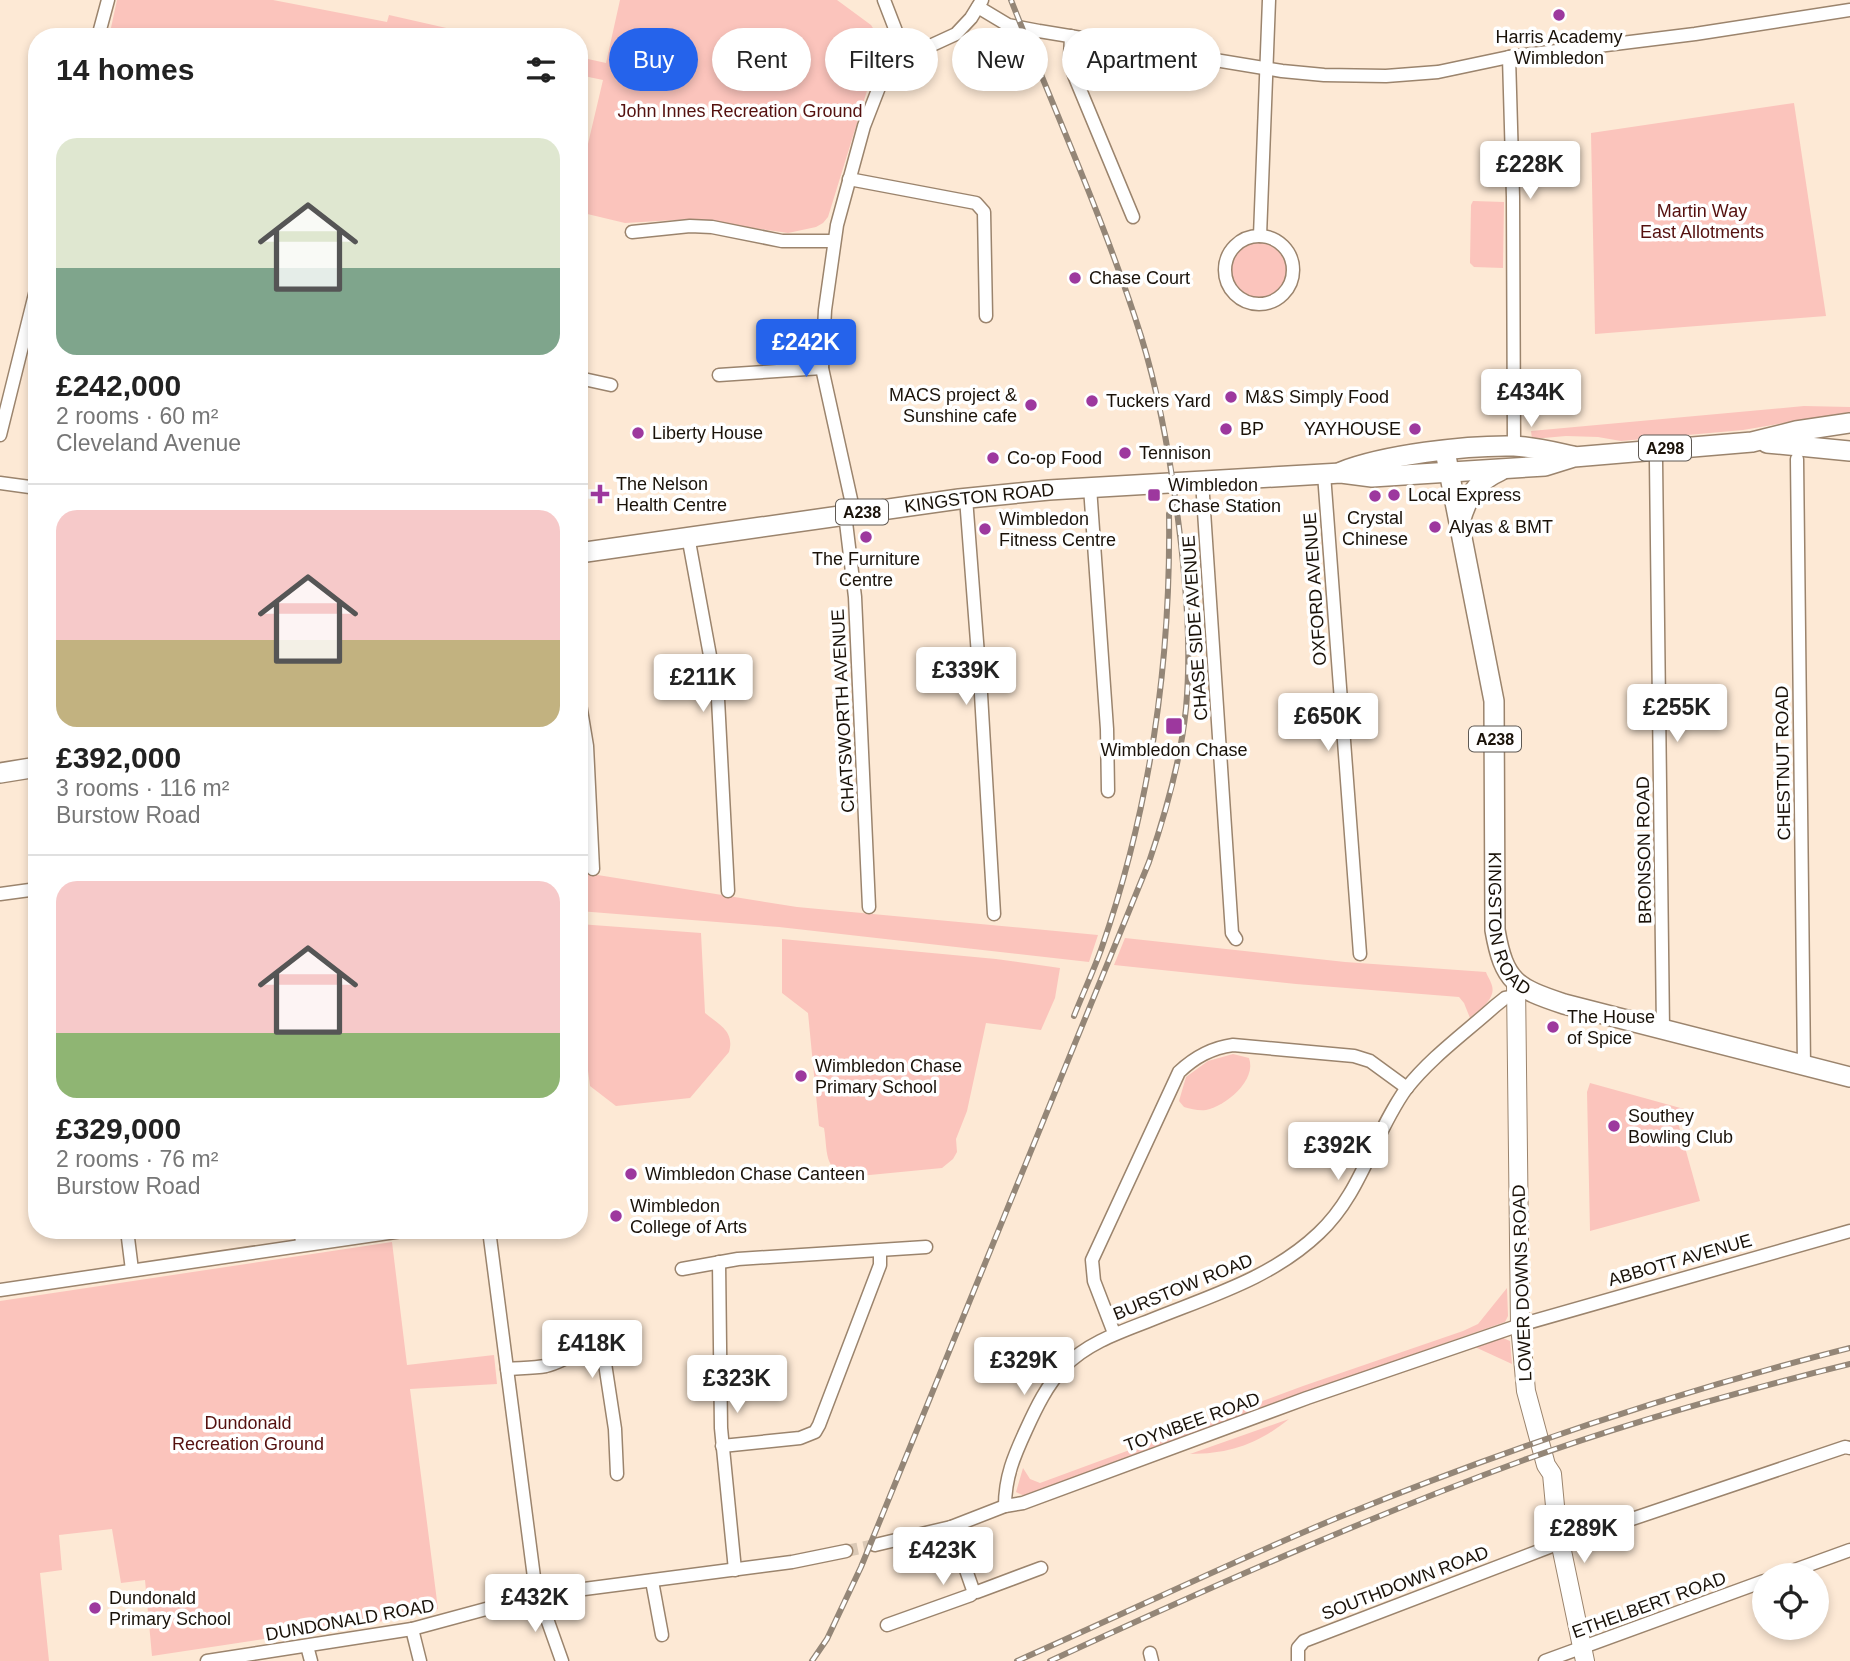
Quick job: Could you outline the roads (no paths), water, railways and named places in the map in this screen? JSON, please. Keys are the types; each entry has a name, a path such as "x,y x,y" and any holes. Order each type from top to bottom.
{"main road":[{"name":"A298","path":"1447,461 1504,469 1545,466 1574,457 1752,442 1796,431 1850,423"},
{"name":"A298","path":"1752,442 1850,451"},
{"name":"A298","path":"1447,461 1514,446 1574,457"},
{"name":"KINGSTON ROAD","path":"588,552 967,498 1090,487 1333,473 1368,462 1447,461 1494,701 1495,930 1500,958 1516,989 1564,1004 1850,1077"},
{"path":"1459,523 1475,487 1490,475 1504,469"},
{"path":"0,772 28,768"}],"street":[{"path":"100,28 108,0"},
{"path":"884,0 895,28"},
{"path":"1261,236 1269,0"},
{"path":"980,4 1008,25 1062,35"},
{"name":"CHATSWORTH AVENUE","path":"938,42 964,27 980,4"},
{"path":"1221,61 1324,75 1387,76 1438,72 1509,57 1695,34 1850,10"},
{"path":"1509,57 1513,197 1514,446"},
{"name":"CHATSWORTH AVENUE","path":"869,907 850,514 821,368 834,241 849,179 877,91"},
{"path":"1081,91 1133,217"},
{"path":"849,179 976,202 981,207 984,212 985,316"},
{"path":"632,232 701,226 790,242 834,241"},
{"path":"1261,236 1282,245 1289,254 1293,278 1280,298 1258,305 1238,298 1226,280 1224,269 1232,249 1250,237 1261,236"},
{"path":"0,435 28,322"},
{"path":"719,375 821,368"},
{"path":"588,380 611,385"},
{"name":"CHESTNUT ROAD","path":"1797,459 1804,1067"},
{"name":"BRONSON ROAD","path":"1656,461 1663,1030"},
{"name":"OXFORD AVENUE","path":"1333,473 1360,954"},
{"name":"CHASE SIDE AVENUE","path":"1202,481 1233,933 1236,939"},
{"path":"0,483 28,487"},
{"path":"1090,487 1107,729 1108,791"},
{"path":"967,498 994,915"},
{"path":"688,536 718,699 728,891"},
{"path":"588,766 593,869"},
{"path":"0,894 28,890"},
{"name":"BURSTOW ROAD","path":"1005,1506 1006,1483 1012,1461 1051,1384 1079,1353 1114,1333 1254,1278 1283,1261 1319,1234 1347,1201 1407,1088 1516,989"},
{"name":"LOWER DOWNS ROAD","path":"1516,989 1520,1325 1526,1391 1546,1465 1552,1474 1560,1544 1583,1654"},
{"path":"1114,1333 1094,1281 1093,1260 1179,1072 1191,1061 1218,1047 1233,1045 1354,1056 1370,1061 1407,1088"},
{"name":"ABBOTT AVENUE","path":"1520,1325 1850,1231"},
{"path":"128,1239 132,1270"},
{"path":"302,1239 302,1245"},
{"path":"0,1290 345,1239"},
{"path":"490,1239 538,1595 562,1661"},
{"path":"682,1269 738,1259 926,1247"},
{"path":"722,1446 800,1438 815,1432 880,1265 880,1251"},
{"path":"719,1262 722,1446 736,1570"},
{"name":"TOYNBEE ROAD","path":"875,1545 951,1527 1005,1506 1023,1503 1307,1398 1520,1325"},
{"path":"507,1369 548,1366 573,1354 594,1352 604,1357 615,1429 617,1474"},
{"name":"SOUTHDOWN ROAD","path":"1298,1656 1304,1641 1560,1544 1845,1447 1850,1448"},
{"path":"887,1625 971,1595 973,1590 951,1527"},
{"path":"1814,1563 1850,1550"},
{"path":"538,1595 814,1559 846,1551"},
{"path":"973,1590 977,1592 1041,1568"},
{"path":"652,1581 655,1603 662,1623 662,1635"},
{"name":"ETHELBERT ROAD","path":"1545,1661 1583,1654 1752,1586"},
{"name":"DUNDONALD ROAD","path":"206,1661 412,1629 538,1595"},
{"path":"412,1629 420,1661"},
{"path":"307,1646 311,1661"}],"tunnel":[{"path":"846,1551 875,1545"}],"railway":[{"path":"812,1661 827,1639 861,1567 1149,862 1172,786 1184,727 1188,667 1185,585 1170,465 1155,387 1112,251 1011,0"},
{"path":"1074,1016 1099,956 1119,895 1145,788 1166,624 1169,514"},
{"path":"1017,1661 1297,1535 1463,1469 1655,1403 1850,1348"},
{"path":"1050,1661 1285,1556 1524,1460 1686,1408 1850,1364"}],"place":[{"name":"Harris Academy Wimbledon","path":"1559,15"},
{"name":"Chase Court","path":"1075,278"},
{"name":"M&S Simply Food","path":"1231,397"},
{"name":"Tuckers Yard","path":"1092,401"},
{"name":"MACS project & Sunshine cafe","path":"1031,405"},
{"name":"BP","path":"1226,429"},
{"name":"YAYHOUSE","path":"1415,429"},
{"name":"Liberty House","path":"638,433"},
{"name":"Tennison","path":"1125,453"},
{"name":"Co-op Food","path":"993,458"},
{"name":"The Nelson Health Centre","path":"600,494"},
{"name":"Wimbledon Chase Station","path":"1154,495"},
{"name":"Local Express","path":"1394,495"},
{"name":"Crystal Chinese","path":"1375,496"},
{"name":"Alyas & BMT","path":"1435,527"},
{"name":"Wimbledon Fitness Centre","path":"985,529"},
{"name":"The Furniture Centre","path":"866,537"},
{"name":"Wimbledon Chase","path":"1174,726"},
{"name":"The House of Spice","path":"1553,1027"},
{"name":"Wimbledon Chase Primary School","path":"801,1076"},
{"name":"Southey Bowling Club","path":"1614,1126"},
{"name":"Wimbledon Chase Canteen","path":"631,1174"},
{"name":"Wimbledon College of Arts","path":"616,1216"},
{"name":"Dundonald Primary School","path":"95,1608"}],"park label":[{"name":"John Innes Recreation Ground","path":"740,111"},
{"name":"Martin Way East Allotments","path":"1702,221"},
{"name":"Dundonald Recreation Ground","path":"248,1433"}]}
